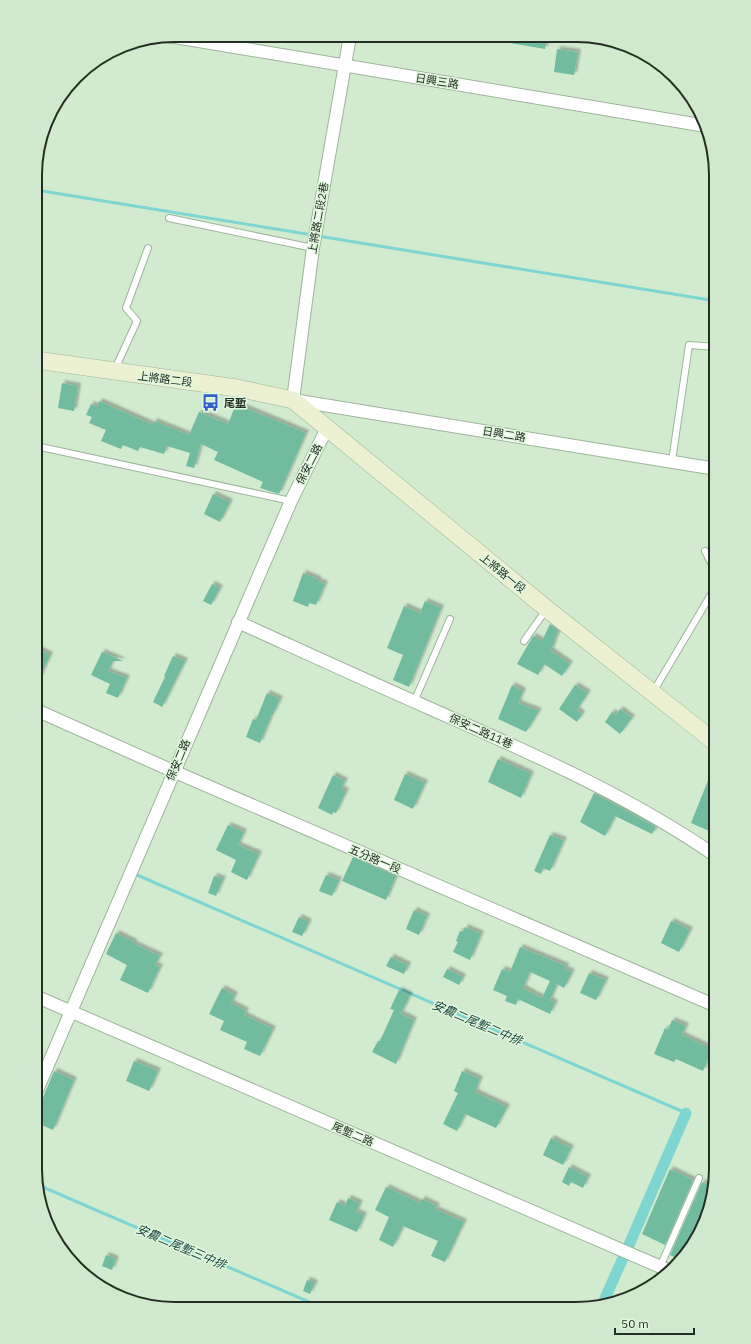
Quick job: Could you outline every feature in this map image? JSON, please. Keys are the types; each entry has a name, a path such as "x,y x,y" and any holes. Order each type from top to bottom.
{"main road":[{"name":"上將路二段","path":"42,361 237,388 293,400"},
{"name":"上將路一段","path":"293,400 547,609 709,738"}],"street":[{"name":"日興三路","path":"204,42 699,125"},
{"name":"上將路二段2巷","path":"293,400 313,248 349,42"},
{"name":"日興二路","path":"293,400 709,468"},
{"name":"保安二路","path":"42,1078 173,771 291,501 327,428"},
{"name":"保安二路11巷","path":"238,622 414,702 556,764 639,808 682,833 709,851"},
{"name":"五分路一段","path":"42,713 173,771 709,1003"},
{"name":"尾塹二路","path":"42,999 664,1269"}],"lane":[{"path":"169,218 313,248"},
{"path":"114,372 137,321 126,308 148,248"},
{"path":"672,462 689,345 709,346"},
{"path":"42,447 291,501"},
{"path":"705,551 709,559"},
{"path":"652,693 709,598"},
{"path":"524,641 547,609"},
{"path":"414,702 450,619"},
{"path":"666,1267 699,1178"}],"building":[{"path":"504,42 546,42 545,49"},
{"path":"557,49 578,52 574,75 554,72"},
{"path":"62,383 78,386 74,411 58,408"},
{"path":"99,401 153,425 154,421 189,435 199,412 228,424 236,404 306,433 279,494 260,488 263,482 214,460 218,452 201,444 194,468 186,466 190,453 167,446 164,454 140,447 138,451 123,445 121,449 101,441 106,430 89,423 92,417 86,415 91,404 97,407"},
{"path":"213,494 230,502 220,522 204,514"},
{"path":"303,573 318,579 318,581 325,584 316,605 309,603 308,607 293,601"},
{"path":"212,584 220,588 211,605 203,601"},
{"path":"425,601 441,608 409,687 393,680 403,655 387,648 404,606 420,613"},
{"path":"550,624 558,631 551,651 570,664 562,676 544,664 538,675 517,664 533,636 542,641"},
{"path":"42,651 50,655 42,673"},
{"path":"102,652 123,661 113,661 108,671 127,678 118,698 106,693 110,684 91,675"},
{"path":"173,656 185,661 162,707 153,702"},
{"path":"512,685 523,691 518,703 539,711 526,732 498,719"},
{"path":"575,685 588,693 577,710 582,714 577,722 559,709"},
{"path":"267,693 280,699 260,743 246,737 253,719 256,720"},
{"path":"620,709 632,718 620,734 605,722 612,712 616,715"},
{"path":"498,759 531,774 521,798 488,782"},
{"path":"405,774 425,783 413,809 394,800"},
{"path":"333,775 345,781 341,789 346,791 336,813 333,812 332,815 318,808"},
{"path":"709,778 709,831 691,823"},
{"path":"594,793 656,827 652,834 615,816 605,836 580,822"},
{"path":"228,825 244,832 238,845 259,854 247,880 231,872 236,860 216,850"},
{"path":"550,835 564,840 550,871 543,868 541,874 534,871"},
{"path":"353,857 396,876 386,900 342,881"},
{"path":"326,875 339,880 332,896 319,891"},
{"path":"214,876 223,879 216,896 208,893"},
{"path":"414,910 427,916 419,935 406,929"},
{"path":"299,917 309,922 302,936 292,932"},
{"path":"671,921 690,930 679,952 661,943"},
{"path":"465,927 481,934 470,960 453,952 458,942 456,941 460,931 463,932"},
{"path":"116,933 134,942 134,944 160,956 155,965 160,967 148,993 120,980 127,965 106,954"},
{"path":"520,947 566,966 565,969 572,972 564,988 557,984 550,1000 555,1003 550,1014 518,999 516,1005 505,1001 507,996 493,990 502,969 510,972","holes":["530,972 550,981 542,998 523,988"]},
{"path":"391,957 408,965 404,974 386,966"},
{"path":"447,969 463,977 459,985 443,977"},
{"path":"589,973 606,980 596,1000 580,993"},
{"path":"222,988 235,995 231,1003 246,1011 244,1015 273,1029 260,1056 244,1049 247,1042 220,1030 224,1021 209,1014"},
{"path":"399,990 410,995 401,1014 414,1020 396,1064 372,1052 378,1041 380,1041 394,1010 390,1009"},
{"path":"672,1020 686,1026 682,1035 709,1048 709,1056 703,1071 676,1059 674,1062 654,1054 665,1028 668,1030"},
{"path":"134,1061 158,1071 149,1091 126,1081"},
{"path":"54,1071 74,1080 53,1130 42,1125 42,1100"},
{"path":"462,1071 480,1079 475,1092 507,1107 496,1128 465,1114 457,1131 443,1124 458,1093 454,1091"},
{"path":"551,1138 571,1148 563,1165 543,1155"},
{"path":"569,1167 588,1177 583,1188 571,1182 569,1186 562,1182"},
{"path":"670,1169 693,1180 665,1245 642,1234"},
{"path":"702,1182 708,1184 702,1211 695,1228 675,1257 670,1255"},
{"path":"386,1187 420,1203 422,1199 437,1206 435,1209 464,1222 445,1262 431,1256 438,1241 403,1226 393,1247 379,1240 389,1217 375,1210"},
{"path":"348,1198 360,1203 356,1212 364,1215 357,1232 329,1220 337,1202 345,1206"},
{"path":"106,1255 116,1259 112,1270 102,1266"},
{"path":"307,1280 315,1283 310,1294 303,1291"}],"waterway":[{"path":"42,191 313,235"},
{"path":"318,236 709,300"},
{"name":"安農二尾塹二中排","path":"137,875 686,1113"},
{"name":"安農二尾塹二中排","path":"629,1245 686,1113"},
{"name":"安農二尾塹三中排","path":"44,1187 309,1302"},
{"name":"安農二尾塹二中排","path":"605,1298 623,1258"}],"place":[{"name":"尾塹","path":"211,403"}]}
